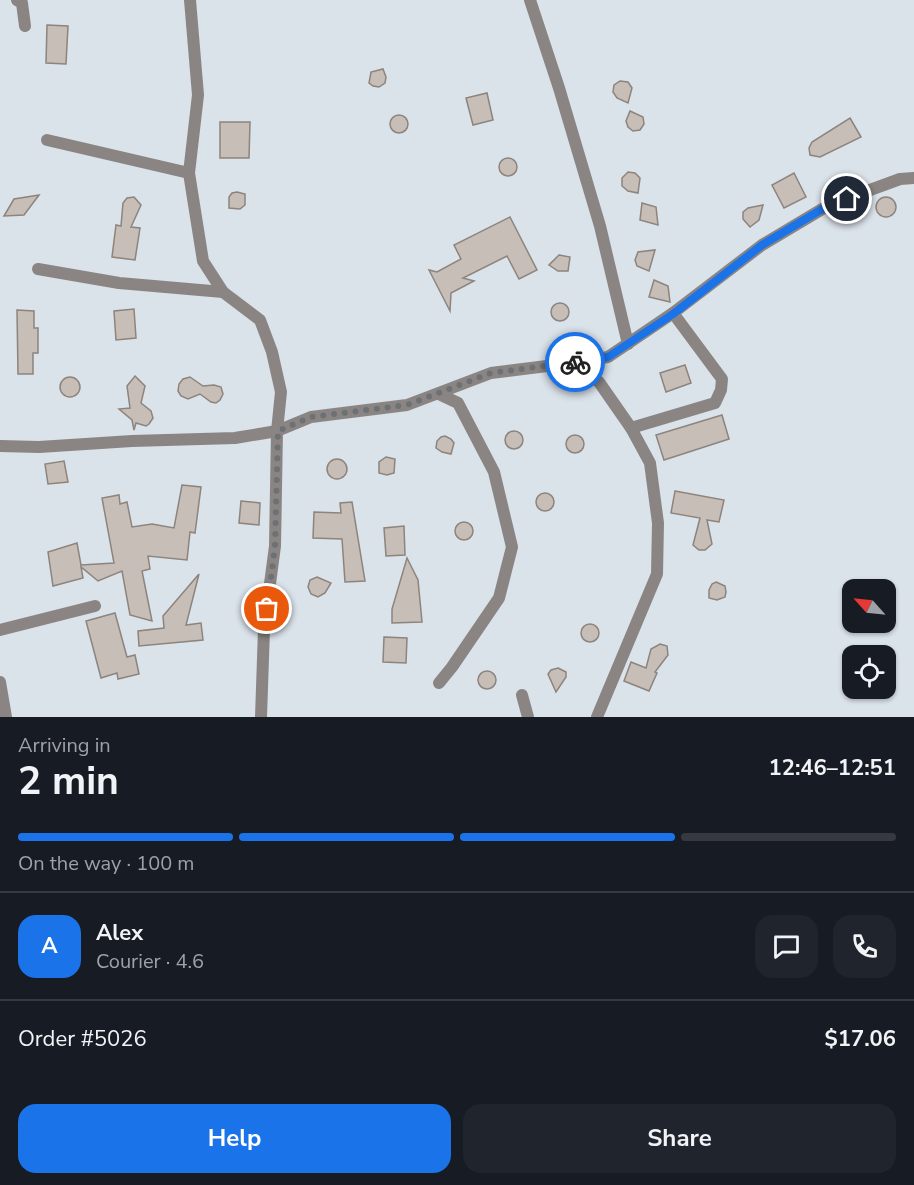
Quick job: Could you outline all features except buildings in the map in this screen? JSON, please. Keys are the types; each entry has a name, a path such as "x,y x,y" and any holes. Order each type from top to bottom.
{"street":[{"path":"17,0 22,3 26,26"},
{"path":"190,0 198,95 189,173 203,261 223,292 260,320 272,352 281,392 275,546 264,630 261,717"},
{"path":"530,0 600,226 628,344"},
{"path":"47,140 189,173"},
{"path":"0,446 39,447 235,438 278,431 311,417 407,405 491,373 608,357 673,314 762,245 829,205 900,179 914,177"},
{"path":"38,268 119,283 223,292"},
{"path":"631,428 715,404 721,390 722,379 673,314"},
{"path":"571,363 599,382 631,428 650,463 658,523 657,574 597,717"},
{"path":"439,394 458,403 494,472 512,547 499,598 439,683"},
{"path":"0,630 95,606"},
{"path":"0,682 6,717"},
{"path":"522,695 528,717"}],"way so far":[{"path":"267,609 275,546 278,431 311,417 407,405 491,373 575,362"}],"route":[{"path":"575,362 608,357 673,314 762,245 829,205 847,199"}]}
